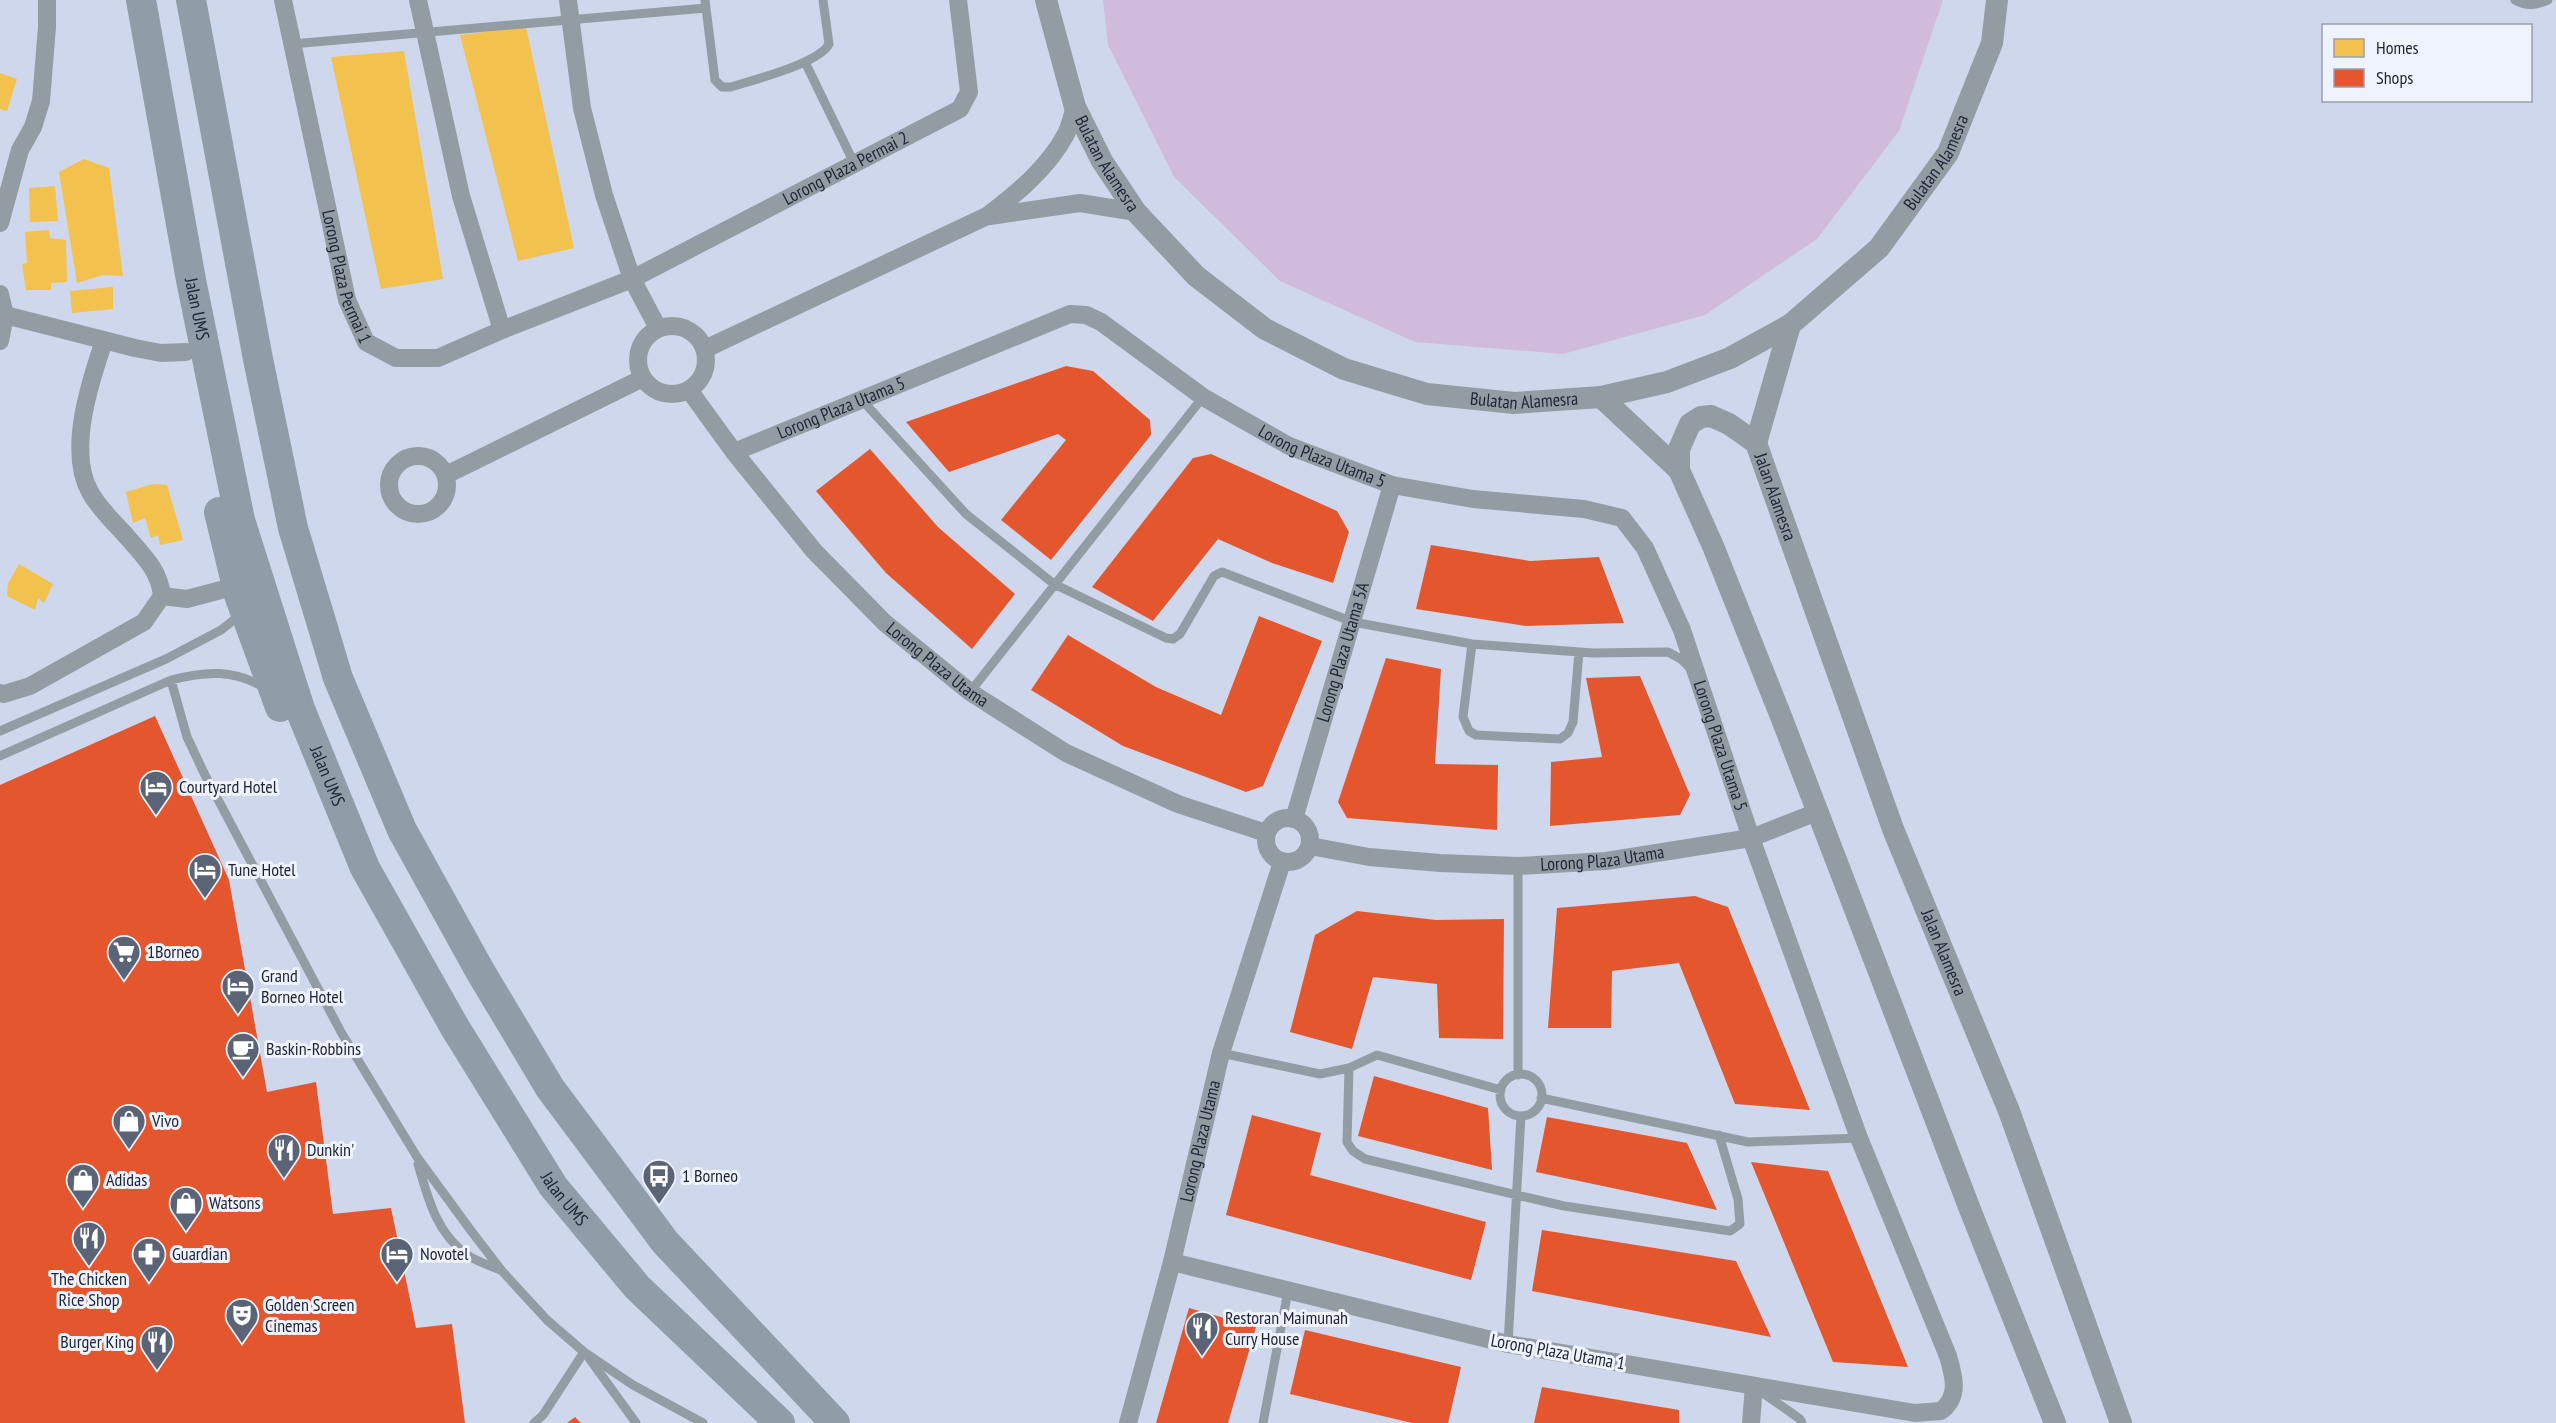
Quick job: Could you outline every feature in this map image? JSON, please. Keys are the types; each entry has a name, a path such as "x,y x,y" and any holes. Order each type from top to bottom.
{"highway":[{"name":"Jalan UMS","path":"141,0 191,280 240,520 300,710 365,868 454,1026 553,1186 637,1287 780,1423"},
{"path":"191,0 254,336 293,528 338,678 402,830 480,972 550,1088 665,1242 835,1423"},
{"path":"191,280 182,329 240,598 305,770 351,834"}],"street":[{"path":"0,223 20,150 33,127 40,101 47,27 47,0"},
{"name":"Lorong Plaza Permai 1","path":"283,0 347,300 366,342 396,358 438,358 632,279"},
{"path":"418,0 461,196 502,330"},
{"path":"568,0 582,108 604,195 632,279 658,328"},
{"name":"Lorong Plaza Permai 2","path":"632,279 960,109 969,92 958,0"},
{"name":"Bulatan Alamesra","path":"1046,0 1075,107 1102,161 1136,212 1196,276 1265,329 1344,369 1427,394 1514,404 1601,398 1667,382 1730,358 1790,325 1879,248 1948,153 1992,43 1997,0"},
{"path":"705,349 987,216 1019,192 1048,159 1067,134 1075,107"},
{"path":"987,216 1080,203 1136,212"},
{"path":"0,294 5,315 0,341"},
{"name":"Lorong Plaza Utama 5","path":"734,452 1070,314 1086,315 1101,322 1203,397 1289,446 1392,485 1473,499 1584,509 1623,518 1646,548 1682,630 1751,838 1859,1138 1948,1356 1954,1386 1947,1406"},
{"path":"5,315 104,341 162,353 186,352"},
{"path":"669,325 680,326 691,331 705,349 704,372 698,383 689,390 679,394 658,391 643,378 638,366 641,344 648,334 658,328 669,325"},
{"path":"1756,443 1790,325"},
{"path":"0,693 4,694 30,686 144,622 162,596 161,581 150,564 91,494 83,470 82,416 104,341"},
{"path":"446,476 643,378"},
{"name":"Lorong Plaza Utama","path":"689,390 734,452 814,551 885,623 970,692 1066,753 1178,804 1266,833"},
{"path":"1601,398 1679,470 1722,568 1975,1223 2055,1423"},
{"name":"Jalan Alamesra","path":"1679,470 1679,449 1690,424 1701,417 1711,416 1729,424 1756,443 1893,829 2008,1111 2121,1423"},
{"name":"Lorong Plaza Utama 5A","path":"1294,819 1392,485"},
{"path":"162,596 187,599 240,598"},
{"name":"Lorong Plaza Utama","path":"1310,846 1369,857 1518,866 1606,861 1751,838 1817,812"},
{"path":"1287,818 1294,819 1305,826 1311,839 1310,846 1307,853 1296,861 1282,862 1270,854 1266,848 1266,833 1274,822 1287,818"},
{"name":"Lorong Plaza Utama","path":"1128,1423 1172,1262 1221,1053 1282,862"},
{"name":"Lorong Plaza Utama 1","path":"1172,1262 1508,1344 1915,1413 1941,1411 1947,1406"},
{"path":"1751,1423 1754,1386"}],"lane":[{"path":"292,44 569,20 705,4 715,80 722,87 731,87 819,56 829,44 823,0"},
{"path":"2515,0 2524,4 2537,5 2548,0"},
{"path":"805,62 855,165"},
{"path":"970,692 1203,397"},
{"path":"861,399 966,514 1054,584 1166,638 1173,639 1180,634 1214,576 1222,572 1353,622 1472,644 1579,652 1668,652 1681,659 1697,676"},
{"path":"0,731 166,659 221,630 240,598"},
{"path":"1472,644 1463,717 1469,731 1476,735 1560,740 1568,733 1573,722 1579,652"},
{"path":"0,756 171,680 193,674 218,672 235,674 275,694"},
{"path":"171,680 187,737 205,775 341,1032 417,1157 502,1271 547,1320 584,1352 633,1385 703,1423"},
{"path":"1518,866 1518,1075"},
{"path":"1221,1053 1320,1074 1349,1068 1377,1054 1501,1090"},
{"path":"1349,1068 1347,1142 1353,1151 1365,1159 1516,1197 1564,1206 1731,1231 1740,1224 1738,1199 1719,1136"},
{"path":"1518,1075 1532,1078 1541,1091 1541,1098 1536,1109 1521,1116 1514,1115 1504,1108 1500,1096 1501,1090 1507,1080 1518,1075"},
{"path":"1541,1098 1748,1142 1859,1138"},
{"path":"1508,1344 1521,1116"},
{"path":"417,1157 430,1204 444,1233 466,1255 502,1271"},
{"path":"1266,1422 1288,1291"},
{"path":"534,1423 543,1415 584,1352"},
{"path":"584,1352 636,1423"},
{"path":"1754,1386 1800,1419 1802,1423"}],"shaded area":[{"path":"1103,0 1943,0 1899,131 1817,239 1705,315 1563,354 1415,342 1280,281 1174,177 1108,45"}],"building: Homes":[{"path":"526,27 574,248 518,261 460,35"},
{"path":"404,51 443,279 381,289 331,57"},
{"path":"0,73 17,79 7,111 0,109"},
{"path":"84,159 109,168 123,276 103,275 77,283 59,172"},
{"path":"55,186 58,221 30,222 29,188"},
{"path":"49,230 50,238 66,240 67,282 51,283 51,290 26,290 22,264 27,263 25,232"},
{"path":"113,287 113,309 72,313 70,291"},
{"path":"153,484 167,485 183,540 160,545 158,535 151,538 145,518 133,523 126,492"},
{"path":"19,564 53,584 44,603 38,598 35,610 7,596 8,584"}],"building: Shops":[{"path":"1066,366 1093,371 1150,420 1151,435 1051,560 1001,520 1066,440 1058,434 949,472 906,422"},
{"path":"870,449 938,527 1015,594 972,649 886,573 816,491"},
{"path":"1211,454 1337,511 1349,532 1333,583 1272,563 1218,539 1153,621 1092,587 1193,458"},
{"path":"1431,545 1530,561 1599,557 1624,623 1526,626 1416,609"},
{"path":"1259,616 1322,641 1263,786 1246,792 1123,746 1031,690 1068,635 1156,687 1221,715"},
{"path":"1386,658 1441,669 1435,764 1498,765 1497,830 1347,818 1338,802"},
{"path":"1640,676 1690,795 1680,815 1550,826 1551,762 1602,757 1586,678"},
{"name":"1Borneo","path":"155,716 229,880 267,1092 316,1082 333,1214 391,1208 416,1328 452,1324 465,1423 0,1423 0,785"},
{"path":"1695,896 1728,907 1810,1110 1735,1104 1679,963 1612,971 1611,1028 1548,1028 1557,908"},
{"path":"1357,911 1436,920 1504,919 1503,1039 1439,1038 1437,984 1373,977 1352,1049 1290,1032 1315,935"},
{"path":"1374,1076 1488,1108 1492,1170 1358,1136"},
{"path":"1252,1115 1321,1133 1310,1175 1486,1222 1471,1280 1226,1215"},
{"path":"1547,1117 1687,1143 1717,1210 1536,1172"},
{"path":"1751,1162 1828,1171 1908,1367 1833,1362"},
{"path":"1542,1230 1736,1261 1771,1337 1532,1291"},
{"path":"1189,1308 1256,1327 1228,1423 1156,1423"},
{"path":"1305,1330 1461,1367 1448,1423 1412,1423 1290,1394"},
{"path":"1542,1387 1679,1410 1679,1423 1534,1423"},
{"path":"575,1417 581,1423 567,1423"}],"place":[{"name":"Courtyard Hotel","path":"156,816"},
{"name":"Tune Hotel","path":"205,899"},
{"name":"1Borneo","path":"124,981"},
{"name":"Grand Borneo Hotel","path":"238,1015"},
{"name":"Baskin-Robbins","path":"243,1078"},
{"name":"Vivo","path":"129,1150"},
{"name":"Dunkin'","path":"284,1179"},
{"name":"1 Borneo","path":"659,1205"},
{"name":"Adidas","path":"83,1209"},
{"name":"Watsons","path":"186,1232"},
{"name":"The Chicken Rice Shop","path":"89,1267"},
{"name":"Guardian","path":"149,1283"},
{"name":"Novotel","path":"397,1283"},
{"name":"Golden Screen Cinemas","path":"242,1344"},
{"name":"Restoran Maimunah Curry House","path":"1202,1357"},
{"name":"Burger King","path":"157,1371"}]}
